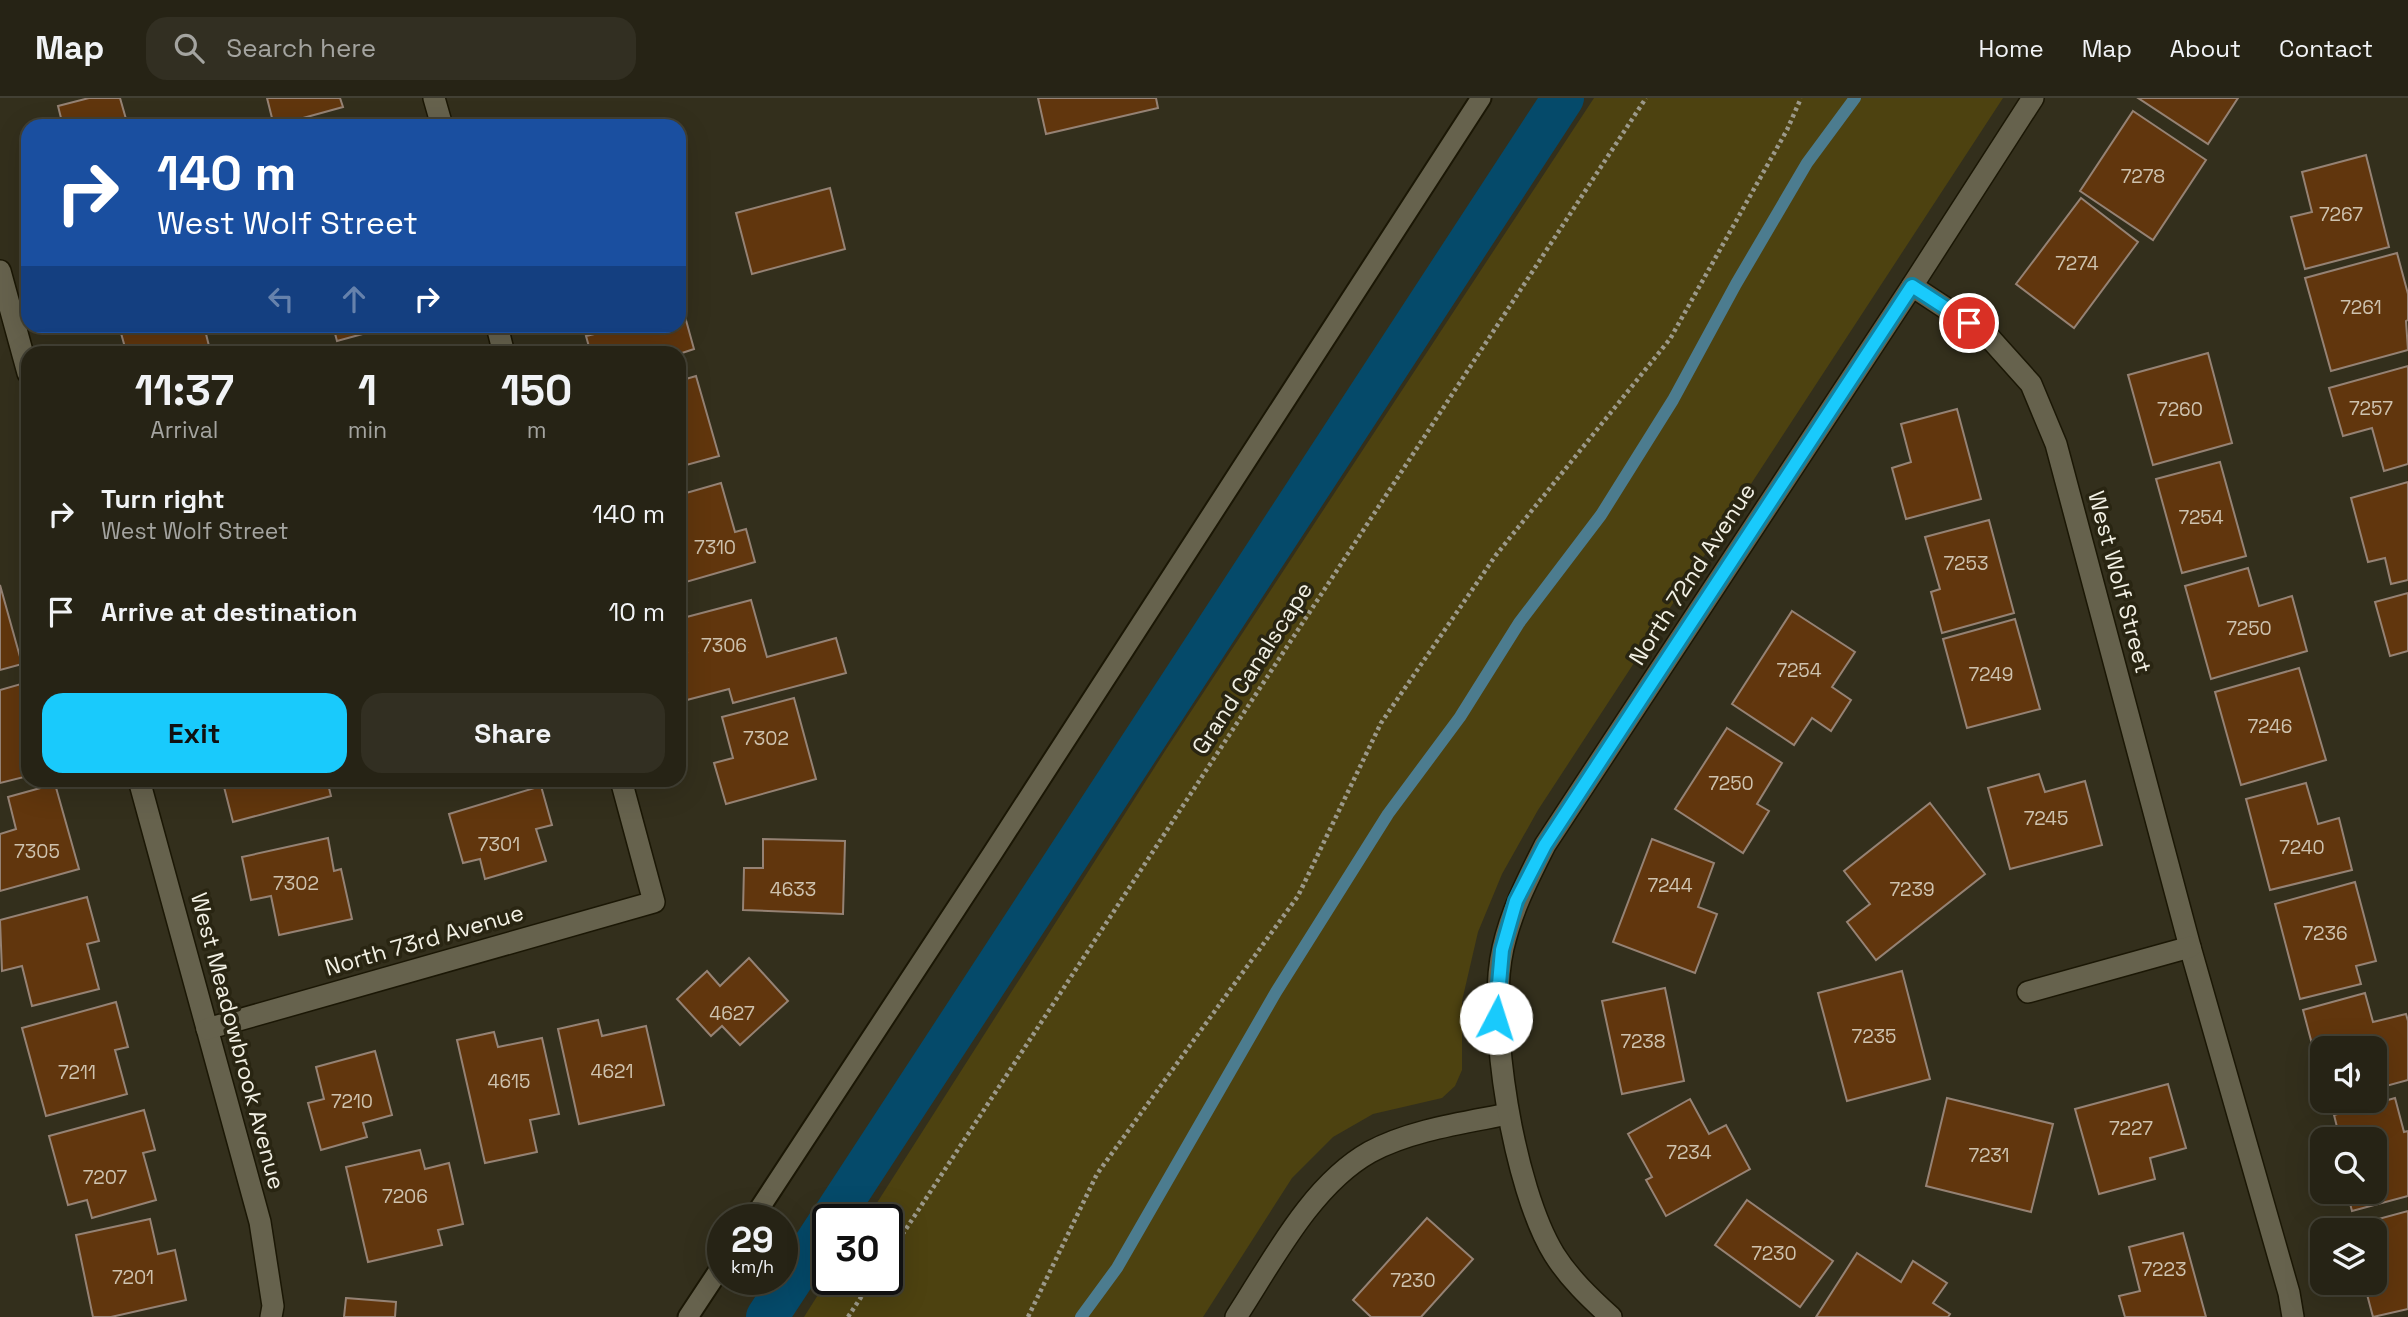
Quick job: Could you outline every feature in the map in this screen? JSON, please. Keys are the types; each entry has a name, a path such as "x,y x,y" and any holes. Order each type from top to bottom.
{"street":[{"path":"434,98 440,119"},
{"name":"North 72nd Avenue","path":"1611,1317 1584,1294 1554,1254 1536,1217 1508,1114 1496,1018 1502,950 1516,901 1545,845 2033,98"},
{"path":"0,271 21,348"},
{"name":"West Wolf Street","path":"1912,286 1988,336 2031,384 2056,444 2190,947 2289,1293 2293,1317"},
{"name":"West Meadowbrook Avenue","path":"141,787 260,1222 273,1306 271,1317"},
{"name":"North 73rd Avenue","path":"207,1029 654,902 623,787"},
{"path":"2028,992 2190,947"},
{"path":"1236,1317 1305,1212 1334,1179 1369,1153 1405,1138 1508,1114"}],"lane":[{"path":"762,1204 1481,98"},
{"path":"688,1317 707,1288"}],"path":[{"name":"Grand Canalscape","path":"903,1234 1646,98"},
{"path":"1028,1317 1097,1174 1298,896 1381,723 1496,555 1670,340 1787,131 1801,98"},
{"path":"848,1317 862,1295"}],"shaded area":[{"path":"1594,98 2003,98 1538,810 1502,874 1478,932 1462,1001 1462,1070 1455,1086 1442,1098 1373,1114 1333,1137 1292,1178 1203,1317 804,1317 818,1295 903,1295 903,1204 876,1204 1165,751"}],"building":[{"path":"89,98 120,98 126,119 61,119 58,106"},
{"path":"267,98 340,98 343,107 299,119 272,119"},
{"path":"1038,98 1156,98 1158,108 1046,134"},
{"path":"2138,98 2238,98 2208,144"},
{"path":"2133,111 2206,160 2153,240 2080,191"},
{"path":"2366,155 2389,247 2305,269 2291,217 2312,212 2302,172"},
{"path":"830,188 845,249 752,274 736,213"},
{"path":"2081,198 2138,242 2074,328 2016,284"},
{"path":"2397,253 2408,294 2408,350 2331,371 2305,278"},
{"path":"686,320 694,349 686,352 686,346 589,346 586,336 599,333 686,333"},
{"path":"121,333 206,333 209,346 125,346"},
{"path":"335,333 366,333 337,341"},
{"path":"2208,353 2232,443 2153,465 2128,375"},
{"path":"2408,366 2408,464 2384,471 2372,428 2343,436 2329,388"},
{"path":"696,376 719,456 686,465 686,379"},
{"path":"1957,409 1981,499 1906,519 1892,468 1911,462 1901,424"},
{"path":"2220,462 2246,556 2182,573 2156,479"},
{"path":"2408,482 2408,580 2391,584 2385,558 2368,562 2351,498"},
{"path":"721,483 735,532 746,529 755,562 686,582 686,493"},
{"path":"1989,520 2014,613 1942,633 1931,592 1940,589 1925,537"},
{"path":"2248,568 2259,606 2292,596 2307,651 2211,679 2185,586"},
{"path":"0,585 21,664 0,670"},
{"path":"2408,593 2408,651 2390,656 2375,602"},
{"path":"751,600 767,657 836,638 846,673 733,703 729,689 686,700 686,617"},
{"path":"1792,611 1855,652 1832,687 1851,700 1831,731 1812,718 1794,745 1732,704"},
{"path":"2015,619 2040,709 1967,728 1943,639"},
{"path":"2299,668 2326,760 2241,785 2215,692"},
{"path":"21,684 21,778 0,783 0,690"},
{"path":"794,698 816,779 726,804 714,763 733,758 722,717"},
{"path":"1727,728 1782,763 1757,804 1769,811 1743,853 1675,809"},
{"path":"2039,774 2045,792 2085,781 2102,845 2010,869 1988,788"},
{"path":"2306,783 2318,824 2339,818 2352,870 2270,890 2246,799"},
{"path":"44,787 56,787 79,869 0,891 0,834 16,829 8,797"},
{"path":"224,787 329,787 331,796 233,822"},
{"path":"541,787 552,825 536,829 546,861 485,879 480,859 463,863 449,814"},
{"path":"1930,803 1985,874 1876,960 1847,922 1870,904 1844,871"},
{"path":"328,838 334,871 341,869 352,919 279,935 271,896 251,900 242,857"},
{"path":"763,839 845,841 843,914 743,910 744,868 763,868"},
{"path":"1652,839 1714,863 1698,907 1717,914 1695,973 1613,942"},
{"path":"2355,882 2376,961 2356,966 2361,984 2300,999 2275,904"},
{"path":"87,897 99,941 87,944 99,989 32,1006 22,966 2,971 0,920"},
{"path":"749,958 788,1001 740,1045 722,1026 711,1036 677,999 707,971 720,986"},
{"path":"1902,971 1930,1079 1847,1101 1818,993"},
{"path":"1665,988 1684,1081 1622,1094 1602,1001"},
{"path":"2365,993 2373,1022 2406,1014 2408,1080 2387,1086 2387,1036 2310,1037 2303,1010"},
{"path":"116,1002 128,1047 115,1050 127,1094 46,1116 22,1028"},
{"path":"598,1020 602,1036 646,1026 664,1105 579,1124 558,1029"},
{"path":"494,1032 498,1047 542,1038 559,1114 530,1120 537,1152 485,1163 457,1040"},
{"path":"375,1051 392,1115 363,1123 367,1137 321,1150 308,1103 324,1099 316,1067"},
{"path":"2168,1084 2186,1148 2150,1158 2155,1179 2099,1194 2075,1109"},
{"path":"1947,1098 2053,1124 2031,1212 1926,1186"},
{"path":"2395,1098 2404,1132 2408,1131 2408,1196 2387,1202 2387,1127 2337,1127 2334,1115 2387,1113 2387,1100"},
{"path":"1690,1099 1709,1134 1726,1125 1750,1169 1666,1216 1646,1180 1652,1177 1628,1134"},
{"path":"144,1110 155,1150 143,1153 156,1200 92,1218 87,1200 68,1205 49,1136"},
{"path":"420,1150 425,1169 449,1163 463,1224 438,1230 442,1245 368,1262 346,1167"},
{"path":"1747,1200 1833,1261 1800,1307 1715,1245"},
{"path":"2350,1204 2378,1204 2352,1211"},
{"path":"2408,1211 2408,1309 2373,1317 2367,1295 2387,1295 2387,1218 2382,1218"},
{"path":"1427,1218 1473,1259 1421,1317 1371,1317 1353,1300"},
{"path":"150,1219 158,1254 175,1250 186,1300 111,1317 93,1317 76,1235"},
{"path":"2183,1233 2206,1317 2125,1317 2119,1296 2140,1291 2129,1247"},
{"path":"1857,1253 1901,1282 1913,1261 1947,1283 1933,1303 1950,1314 1948,1317 1816,1317"},
{"path":"346,1298 396,1302 395,1317 344,1317"}],"waterway":[{"path":"841,1204 1563,98"},
{"path":"1081,1317 1117,1268 1276,992 1388,814 1460,717 1519,623 1601,515 1673,400 1736,284 1807,163 1855,98"},
{"path":"767,1317 812,1248"}],"route":[{"path":"1496,1018 1502,950 1516,901 1545,845 1912,286 1969,323"}]}
